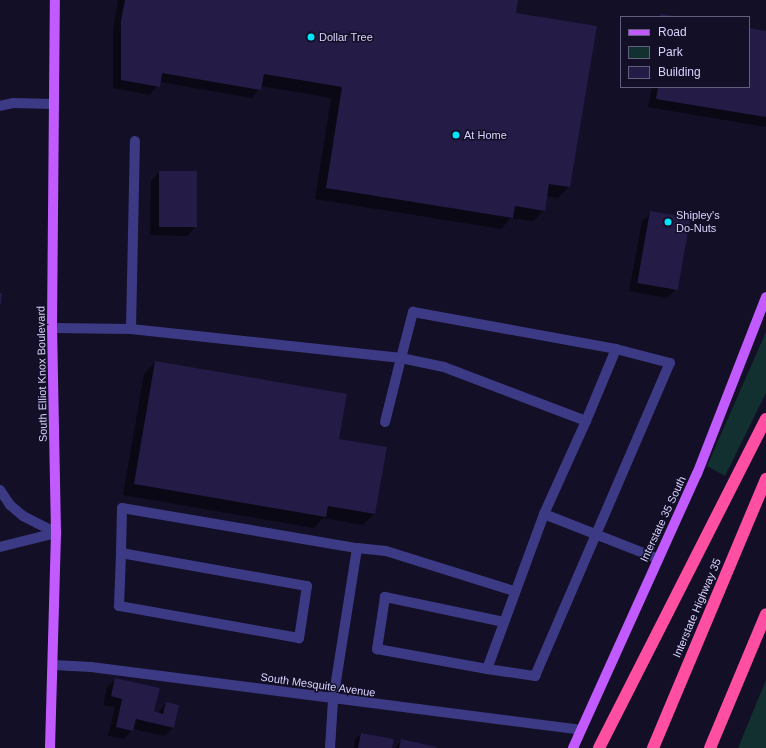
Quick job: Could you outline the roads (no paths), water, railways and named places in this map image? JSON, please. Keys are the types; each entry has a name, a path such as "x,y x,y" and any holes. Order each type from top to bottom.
{"highway":[{"path":"599,748 766,419"},
{"name":"Interstate Highway 35","path":"653,748 766,479"},
{"path":"710,748 766,614"}],"main road":[{"name":"South Elliot Knox Boulevard","path":"50,748 54,665 56,533 52,328 55,0"},
{"name":"Interstate 35 South","path":"573,748 697,474 766,297"}],"street":[{"path":"0,106 14,103 54,104"},
{"path":"130,330 135,141"},
{"path":"385,422 400,358 413,312 616,349 670,363 535,676 377,649 385,597 504,622"},
{"path":"52,328 130,330 400,358 444,367 586,421"},
{"path":"487,669 514,591 544,514 586,421 616,349"},
{"path":"0,490 10,505 23,516 56,533"},
{"path":"121,553 307,586 299,638 119,606 122,508 357,548 386,551 514,591"},
{"path":"544,514 658,559"},
{"path":"0,547 56,533"},
{"path":"330,748 333,700 357,548"},
{"name":"South Mesquite Avenue","path":"54,665 91,667 333,700 580,730"}],"place":[{"name":"Dollar Tree","path":"311,37"},
{"name":"At Home","path":"456,135"},
{"name":"Shipley's Do-Nuts","path":"668,222"}]}
